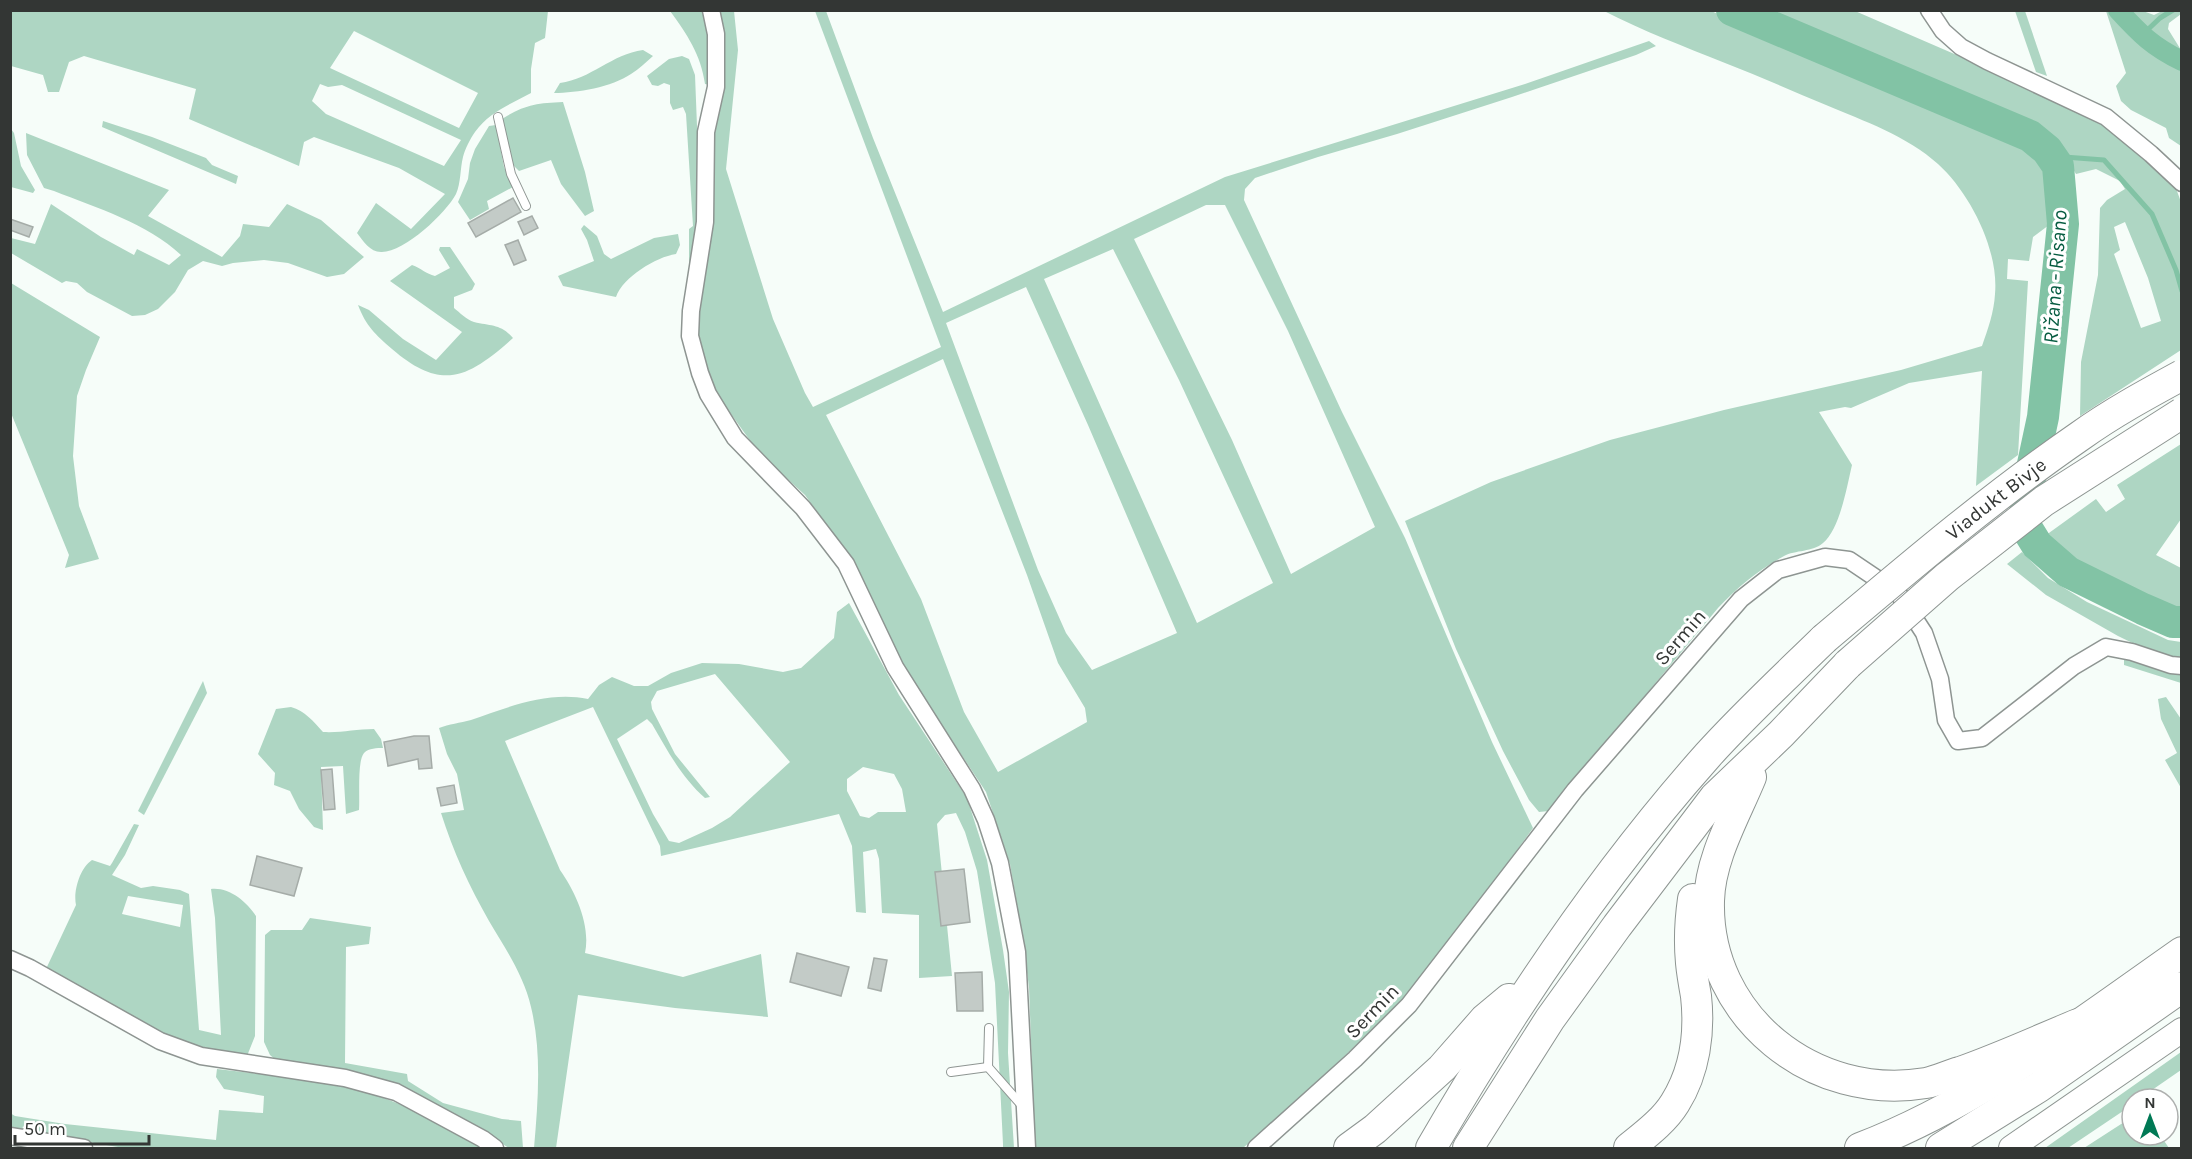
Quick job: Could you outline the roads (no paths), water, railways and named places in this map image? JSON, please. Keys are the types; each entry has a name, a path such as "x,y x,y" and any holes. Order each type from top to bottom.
{"highway":[{"name":"Viadukt Bivje","path":"1539,973 1621,861 1708,755 1824,639 2010,486 2082,434 2181,375"},
{"name":"Viadukt Bivje","path":"1781,734 1848,664 1947,578 2044,501 2181,413"},
{"path":"1629,1149 1675,1104 1691,1071 1696,1034 1696,998 1691,963 1690,921 1695,885 1708,846 1781,734"},
{"path":"1468,1149 1550,1019 1715,796 1781,734"},
{"path":"1751,777 1714,864 1709,900 1711,934 1730,991 1740,1006 1767,1036 1793,1058 1848,1081 1883,1086 1926,1083 1979,1065 2078,1024"},
{"path":"1860,1149 1946,1109 1995,1081 2181,952"},
{"path":"1349,1149 1375,1129 1442,1068 1485,1019 1539,973"},
{"path":"1431,1149 1475,1071 1539,973"},
{"path":"1941,1149 2039,1088 2181,987"},
{"path":"1969,1149 2039,1088"}],"street":[{"path":"711,10 716,34 716,87 706,132 705,222 691,311 690,336 700,373 708,393 735,438 803,508 846,564 895,667 972,789 986,820 1000,863 1017,952 1027,1149"},
{"path":"1929,10 1943,31 1961,47 1987,62 2106,117 2168,169 2181,183"},
{"name":"Sermin","path":"1256,1149 1355,1059 1409,1005 1575,790 1741,599 1778,570 1825,557 1849,560 1898,593 1924,633 1940,679 1946,720 1958,741 1982,738 2074,666 2106,647 2181,666"},
{"path":"10,959 160,1041 201,1056 345,1078 396,1092 483,1139 495,1149"},
{"path":"2011,1149 2181,1029"},
{"path":"10,1136 84,1149"}],"lane":[{"path":"498,117 512,174 525,206"},
{"path":"988,1028 988,1067 1024,1109"},
{"path":"951,1072 988,1067"}],"waterway":[{"name":"Rižana - Risano","path":"1732,10 2030,136 2047,150 2058,166 2063,224 2043,417 2027,492 2024,524 2037,545 2068,572 2143,609 2173,622 2182,622"},
{"path":"2118,10 2147,39 2182,61"},
{"path":"2141,36 2160,18 2173,10"},
{"path":"2051,156 2104,160 2152,214 2176,270 2182,291"}]}
